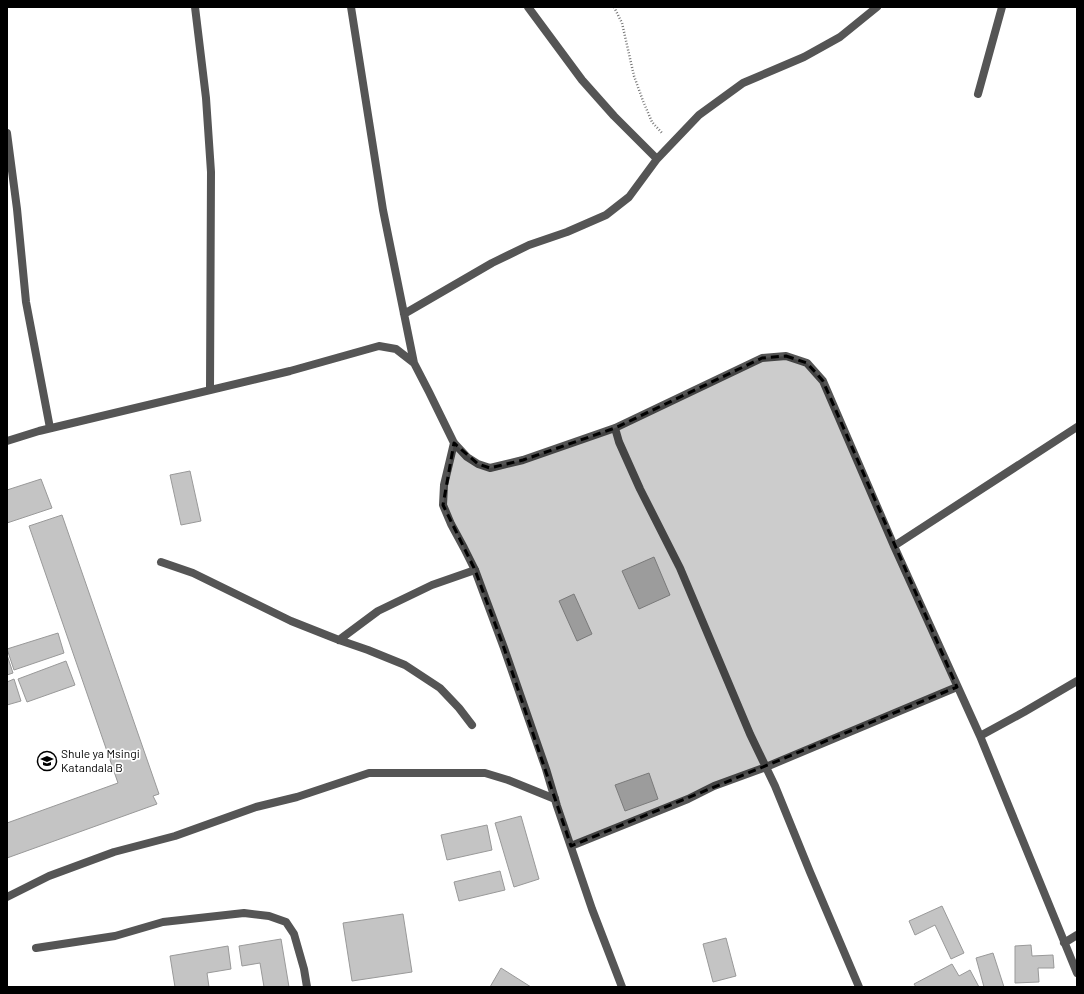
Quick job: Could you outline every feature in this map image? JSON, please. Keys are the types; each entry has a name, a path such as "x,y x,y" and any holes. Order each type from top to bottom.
{"street":[{"path":"195,7 206,98 211,172 210,390"},
{"path":"351,7 383,210 414,363 454,443 467,457 478,464 490,468 524,460 615,428 762,358 786,356 807,363 823,381 894,546 980,736 1077,973"},
{"path":"528,7 582,80 614,116 657,159"},
{"path":"404,314 492,263 529,245 567,232 606,215 629,197 657,159 699,115 743,83 804,57 840,37 877,7"},
{"path":"978,94 1002,7"},
{"path":"7,133 17,209 26,302 50,428"},
{"path":"7,441 50,428 290,371 379,346 396,349 414,363"},
{"path":"894,546 1077,427"},
{"path":"615,428 629,467 680,568 859,987"},
{"path":"454,443 444,485 443,505 451,524 475,570 504,648 592,909 622,987"},
{"path":"161,562 193,573 291,621 405,665 440,688 472,725"},
{"path":"339,640 384,608 432,585 475,570"},
{"path":"980,736 1024,712 1077,680"},
{"path":"571,846 688,799 714,786 766,767 957,687"},
{"path":"7,897 49,876 114,852 175,836 256,807 297,797 369,773 485,773 508,780 555,799"},
{"path":"36,948 115,936 163,922 244,913 268,916 286,922 294,934 304,968 307,987"},
{"path":"1064,943 1077,935"}],"path":[{"path":"614,7 622,23 634,76 652,122 671,144"}],"highlighted area":[{"path":"786,356 807,363 823,381 957,687 571,846 504,648 475,570 443,505 454,443 478,464 490,468 523,460 615,428 762,358"}],"building":[{"path":"190,471 201,521 181,525 170,475"},
{"path":"41,479 52,508 7,523 7,490"},
{"path":"62,515 159,794 153,796 157,804 7,858 7,823 118,783 29,526"},
{"path":"654,557 670,595 639,609 622,571"},
{"path":"574,594 592,634 577,641 559,601"},
{"path":"58,633 64,653 14,670 7,649"},
{"path":"7,655 13,673 7,675"},
{"path":"66,661 75,685 27,702 18,679"},
{"path":"14,679 21,701 7,705 7,682"},
{"path":"649,773 658,799 625,811 615,785"},
{"path":"521,816 539,879 514,887 495,823"},
{"path":"487,825 492,850 447,860 441,835"},
{"path":"500,871 505,890 459,901 454,882"},
{"path":"942,906 964,953 951,959 935,925 915,935 909,921"},
{"path":"403,914 412,972 352,981 343,923"},
{"path":"726,938 736,976 713,982 703,944"},
{"path":"281,939 289,987 264,987 260,963 242,966 239,946"},
{"path":"1031,945 1032,956 1053,955 1054,968 1038,968 1039,982 1015,983 1015,946"},
{"path":"228,946 231,969 207,973 209,987 175,987 170,956"},
{"path":"993,953 1004,987 984,987 976,958"},
{"path":"952,964 959,976 970,970 979,987 916,987 914,984"},
{"path":"501,968 531,987 490,987"}],"place":[{"name":"Shule ya Msingi Katandala B","path":"47,761"}]}
